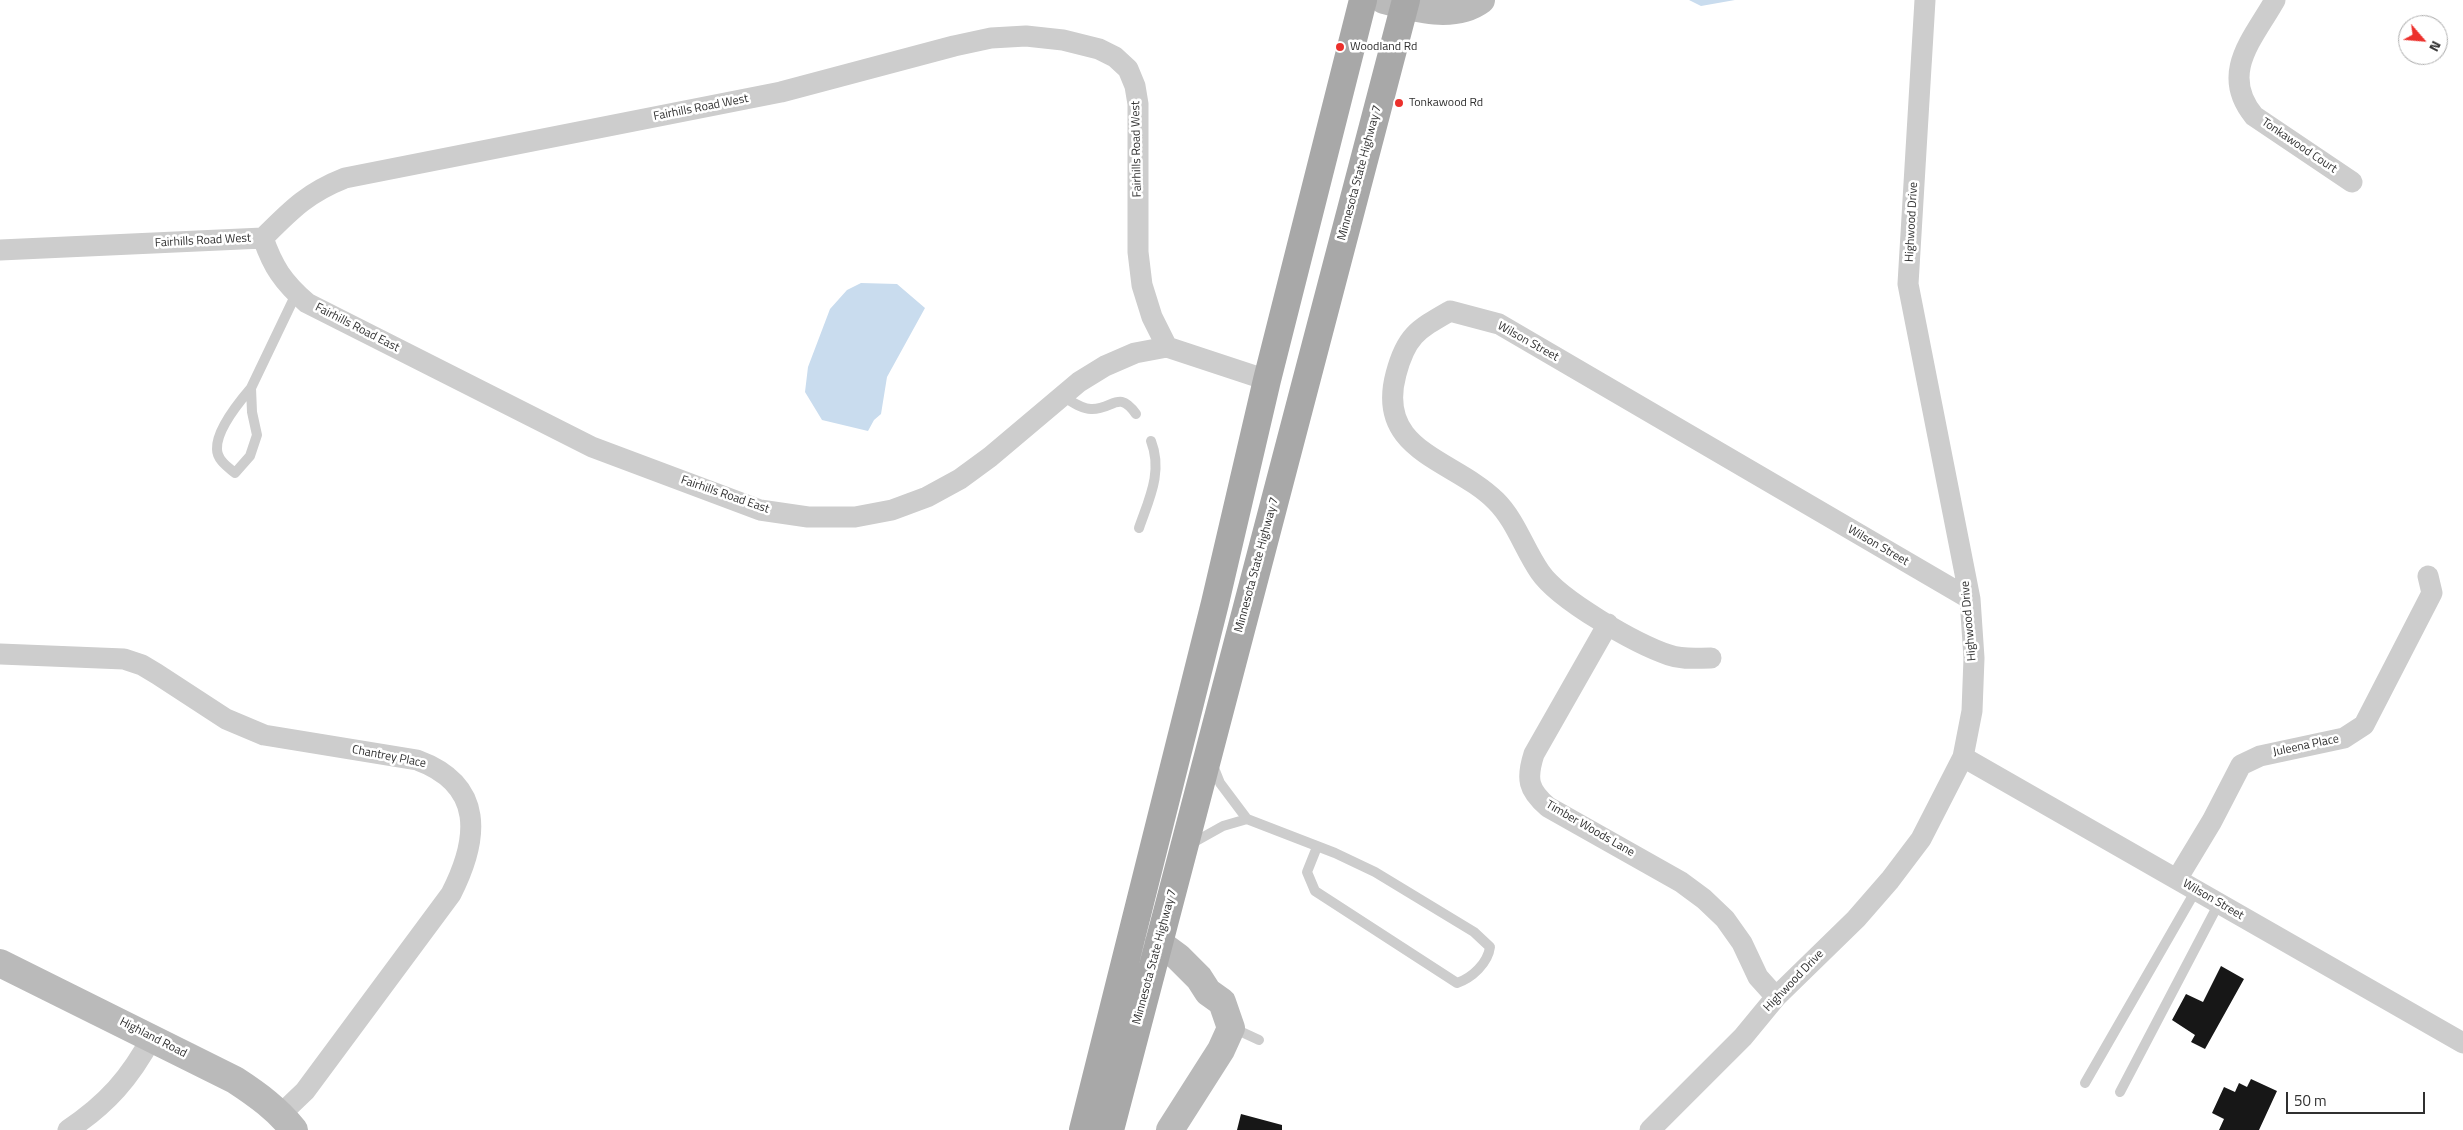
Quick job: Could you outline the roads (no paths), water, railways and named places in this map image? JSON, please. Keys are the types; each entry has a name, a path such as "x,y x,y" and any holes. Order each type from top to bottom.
{"main road":[{"path":"1083,1130 1216,603 1267,380 1363,0"},
{"name":"Minnesota State Highway 7","path":"1110,1130 1184,848 1398,2"}],"street":[{"path":"1398,2 1453,10 1481,0"},
{"name":"Highwood Drive","path":"1650,1130 1743,1037 1776,997 1856,919 1890,880 1921,840 1963,757 1972,711 1974,658 1970,599 1908,284 1926,0"},
{"name":"Tonkawood Court","path":"2275,0 2241,58 2238,74 2239,89 2244,103 2254,116 2352,182"},
{"name":"Fairhills Road West","path":"0,250 263,238 298,203 320,188 345,178 781,92 991,38 1026,36 1063,40 1099,49 1115,57 1128,69 1136,86 1138,104 1138,252 1142,285 1152,317 1167,347"},
{"name":"Fairhills Road East","path":"263,238 272,263 286,285 306,303 592,447 760,510 808,517 855,517 892,510 927,497 968,473 1062,396 1105,366 1135,353 1167,347 1267,380"},
{"name":"Wilson Street","path":"1711,658 1691,659 1671,656 1608,624 1558,593 1540,572 1514,524 1497,502 1476,484 1428,456 1407,438 1398,423 1392,407 1391,392 1402,350 1420,328 1450,311 1499,324 1970,599"},
{"name":"Juleena Place","path":"2177,879 2212,821 2241,766 2260,756 2344,738 2364,725 2432,593 2428,576"},
{"name":"Timber Woods Lane","path":"1608,624 1534,754 1529,769 1530,784 1536,797 1548,807 1681,882 1704,899 1725,919 1742,943 1758,977 1776,997"},
{"name":"Chantrey Place","path":"0,654 124,659 142,665 226,719 264,735 418,760 438,767 453,780 466,800 472,822 469,846 462,872 451,894 305,1091 288,1122"},
{"name":"Wilson Street","path":"1963,757 2463,1042"},
{"path":"1159,943 1178,957 1199,978 1208,992 1222,1002 1231,1028 1221,1050 1170,1130"},
{"name":"Highland Road","path":"0,963 235,1080 262,1097 288,1122"},
{"path":"68,1130 106,1103 137,1064 152,1038"}],"lane":[{"path":"251,388 252,412 257,435 250,456 235,473 221,460 216,449 223,429 237,404 251,388 296,294"},
{"path":"1062,396 1090,409 1119,401 1126,403 1136,414"},
{"path":"1138,528 1157,469 1155,452 1151,441"},
{"path":"1208,753 1220,783 1247,819 1336,853 1375,872 1474,932 1490,947 1489,954 1481,966 1466,980 1457,983 1323,897 1315,891 1307,872 1317,847"},
{"path":"1184,848 1223,826 1247,819"},
{"path":"2085,1083 2196,890"},
{"path":"2120,1092 2219,903"},
{"path":"1231,1028 1259,1040"}],"water":[{"path":"1689,0 1735,0 1701,6"},
{"path":"861,283 897,284 925,308 887,377 881,414 874,420 868,431 822,420 805,392 808,367 830,309 847,290"}],"place":[{"name":"Woodland Rd","path":"1340,47"},
{"name":"Tonkawood Rd","path":"1399,103"}]}
